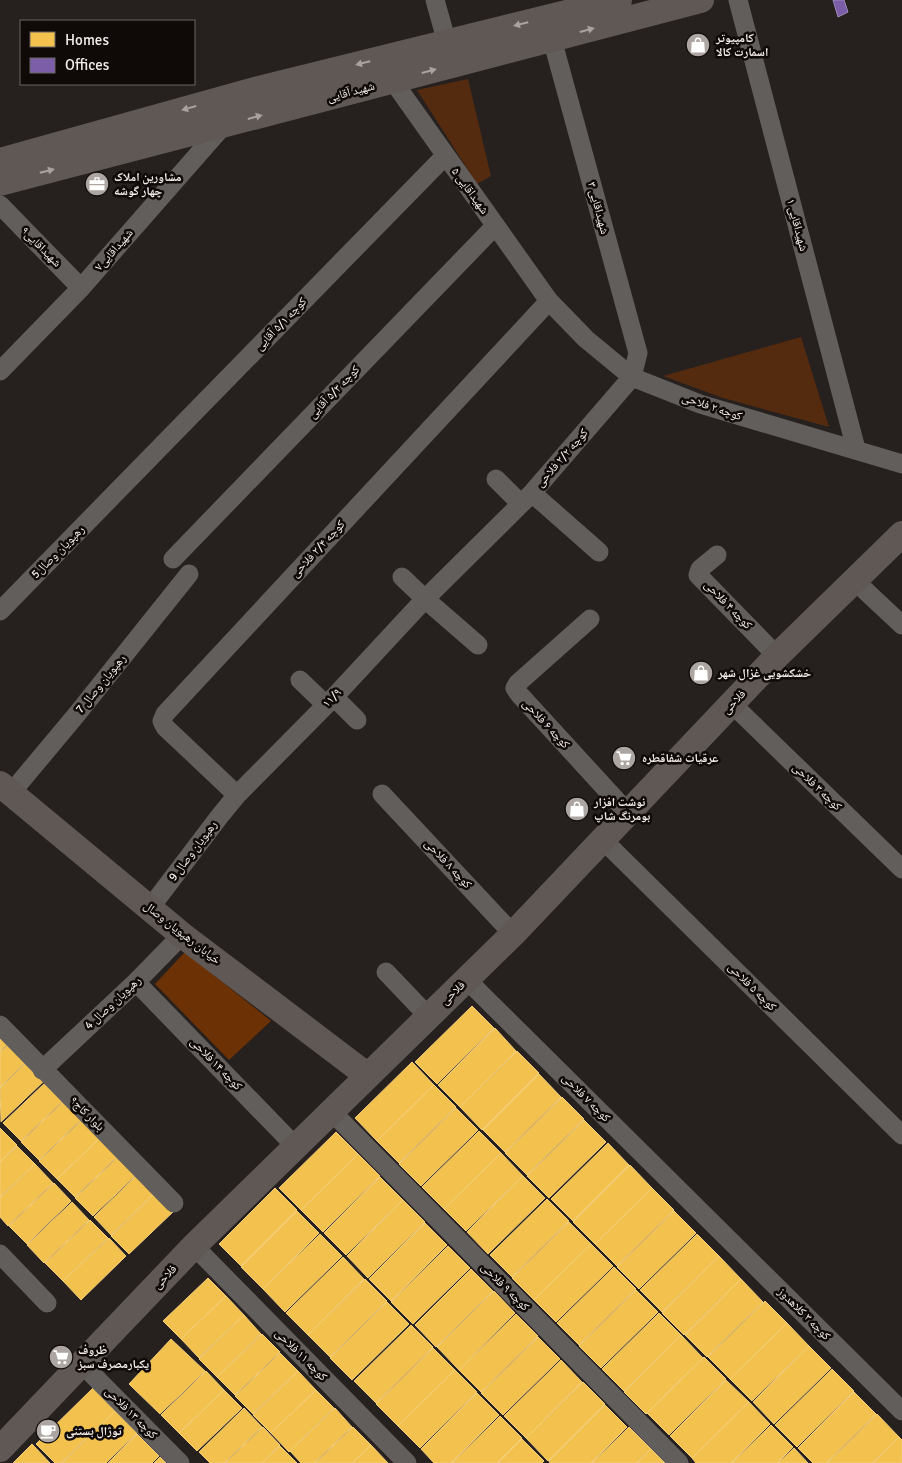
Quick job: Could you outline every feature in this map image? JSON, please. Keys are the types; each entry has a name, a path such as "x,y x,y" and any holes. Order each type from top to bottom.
{"street":[{"path":"435,0 447,43"},
{"name":"شهید آقایی","path":"0,161 251,91 619,0"},
{"name":"شهید آقایی","path":"0,183 701,0"},
{"name":"۱ شهیداقایی","path":"738,0 856,449"},
{"name":"۳ شهیداقایی","path":"552,39 638,353 632,377"},
{"name":"۵ شهیداقایی","path":"393,80 549,301"},
{"name":"شهیداقایی۷","path":"0,371 81,288 222,126"},
{"name":"کوچه ۵/۱ آقایی","path":"117,493 445,156"},
{"name":"شهیداقایی۹","path":"0,206 81,288"},
{"name":"کوچه ۵/۳ آقایی","path":"173,559 495,226"},
{"name":"کوچه ۲ فلاحی","path":"549,301 586,339 632,377 708,407 748,420 856,449 902,464"},
{"name":"کوچه ۲/۴ فلاحی","path":"237,795 165,727 162,721 165,714 549,301"},
{"name":"کوچه ۲/۲ فلاحی","path":"599,552 526,498 632,377"},
{"path":"496,479 526,498"},
{"name":"رهپویان وصال5","path":"0,611 117,493"},
{"name":"۱۱/۹","path":"237,795 330,701 425,599 526,498"},
{"name":"فلاحی","path":"1,1445 194,1246 513,934 777,656 902,534"},
{"name":"کوچه ۴ فلاحی","path":"717,554 700,569 698,575 777,656"},
{"name":"7 رهپویان وصال","path":"5,788 77,714 189,574"},
{"path":"402,577 478,646"},
{"path":"854,580 902,625"},
{"name":"کوچه ۶ فلاحی","path":"590,619 518,682 515,688 628,813"},
{"path":"300,680 357,720"},
{"name":"کوچه ۳ فلاحی","path":"732,704 902,869"},
{"name":"خیابان رهپویان وصال","path":"5,788 182,935 368,1076"},
{"name":"کوچه ۸ فلاحی","path":"382,794 513,934"},
{"name":"9 رهپویان وصال","path":"150,908 237,795"},
{"name":"کوچه ۵ فلاحی","path":"602,840 902,1135"},
{"name":"4 رهپویان وصال","path":"42,1070 136,982 182,935"},
{"path":"386,972 428,1016"},
{"name":"کوچه ۷ فلاحی","path":"467,980 705,1216"},
{"name":"کوچه ۱۴ فلاحی","path":"136,982 295,1146"},
{"name":"بلوار کاج۹","path":"0,1025 174,1203"},
{"name":"کوچه ۹ فلاحی","path":"332,1112 679,1463"},
{"name":"کوچه ۳ کلاهدوز","path":"705,1216 902,1411"},
{"name":"کوچه ۱۱ فلاحی","path":"194,1246 408,1463"},
{"path":"0,1254 46,1304"},
{"name":"کوچه ۱۳ فلاحی","path":"81,1363 180,1463"}],"shaded area":[{"path":"468,79 491,176 477,184 417,90"},
{"path":"801,337 829,427 723,398 663,376"},
{"path":"185,952 271,1021 229,1060 155,984"}],"building: Homes":[{"path":"472,1006 494,1028 437,1084 415,1062"},
{"path":"495,1028 516,1051 460,1107 438,1085"},
{"path":"0,1031 10,1042 0,1051"},
{"path":"11,1042 28,1060 0,1087 0,1052"},
{"path":"517,1051 539,1073 482,1130 460,1107"},
{"path":"29,1060 46,1079 1,1122 0,1088"},
{"path":"412,1062 434,1085 377,1141 355,1118"},
{"path":"539,1074 561,1097 505,1152 483,1130"},
{"path":"48,1080 66,1098 21,1141 3,1123"},
{"path":"434,1085 456,1107 399,1163 377,1141"},
{"path":"562,1097 584,1119 527,1175 505,1153"},
{"path":"66,1099 84,1117 39,1160 21,1142"},
{"path":"456,1108 478,1130 421,1186 399,1164"},
{"path":"84,1118 102,1136 57,1179 39,1161"},
{"path":"584,1120 606,1142 549,1198 527,1176"},
{"path":"0,1128 17,1145 0,1162"},
{"path":"479,1131 501,1153 444,1209 422,1187"},
{"path":"336,1132 358,1154 301,1210 279,1188"},
{"path":"102,1136 120,1154 75,1197 57,1179"},
{"path":"608,1143 629,1165 573,1221 551,1199"},
{"path":"17,1146 35,1164 0,1197 0,1162"},
{"path":"501,1153 523,1176 466,1231 444,1209"},
{"path":"358,1154 380,1176 323,1232 301,1210"},
{"path":"120,1155 138,1173 93,1216 75,1198"},
{"path":"35,1164 53,1183 8,1226 0,1217 0,1198"},
{"path":"630,1165 652,1188 595,1244 573,1222"},
{"path":"138,1174 156,1192 111,1235 94,1217"},
{"path":"523,1176 545,1198 488,1254 467,1232"},
{"path":"380,1177 403,1200 346,1255 324,1233"},
{"path":"54,1183 71,1201 27,1244 9,1226"},
{"path":"275,1188 297,1210 241,1266 219,1244"},
{"path":"652,1188 674,1210 617,1266 595,1244"},
{"path":"156,1192 174,1211 129,1254 111,1236"},
{"path":"547,1199 569,1221 512,1277 490,1255"},
{"path":"403,1200 425,1222 368,1278 347,1256"},
{"path":"72,1202 89,1220 44,1263 27,1245"},
{"path":"297,1211 319,1233 263,1289 241,1267"},
{"path":"674,1211 696,1233 639,1289 617,1267"},
{"path":"90,1220 108,1238 63,1281 45,1263"},
{"path":"569,1222 591,1244 534,1300 512,1278"},
{"path":"425,1223 447,1245 391,1301 369,1279"},
{"path":"320,1234 342,1256 285,1312 263,1289"},
{"path":"697,1234 719,1256 662,1312 640,1290"},
{"path":"109,1238 126,1256 81,1300 63,1281"},
{"path":"591,1244 613,1266 556,1322 534,1300"},
{"path":"448,1246 470,1268 413,1324 391,1302"},
{"path":"719,1256 741,1279 684,1335 662,1313"},
{"path":"343,1257 364,1279 308,1335 286,1313"},
{"path":"614,1267 636,1289 579,1345 557,1323"},
{"path":"471,1269 493,1291 436,1347 415,1325"},
{"path":"208,1278 226,1296 181,1339 163,1321"},
{"path":"365,1279 387,1301 330,1357 308,1335"},
{"path":"741,1279 763,1302 707,1357 685,1335"},
{"path":"636,1290 658,1312 601,1368 579,1346"},
{"path":"494,1291 515,1313 459,1370 437,1347"},
{"path":"226,1296 244,1315 199,1358 181,1339"},
{"path":"765,1301 787,1323 730,1379 708,1357"},
{"path":"387,1302 409,1324 352,1380 330,1358"},
{"path":"659,1313 681,1335 624,1391 602,1369"},
{"path":"516,1314 538,1336 481,1392 459,1370"},
{"path":"244,1315 261,1334 217,1377 199,1359"},
{"path":"787,1323 809,1346 752,1401 730,1379"},
{"path":"411,1325 433,1347 376,1403 354,1381"},
{"path":"262,1334 280,1352 235,1395 217,1377"},
{"path":"681,1335 703,1358 646,1414 624,1392"},
{"path":"538,1337 560,1359 503,1415 481,1393"},
{"path":"171,1339 205,1371 160,1414 129,1384"},
{"path":"809,1346 831,1368 774,1424 753,1402"},
{"path":"433,1348 455,1370 398,1426 376,1404"},
{"path":"280,1353 298,1371 253,1414 235,1396"},
{"path":"704,1357 726,1379 669,1435 647,1413"},
{"path":"561,1360 582,1382 526,1438 504,1416"},
{"path":"832,1369 854,1391 797,1447 775,1425"},
{"path":"455,1370 477,1392 420,1448 398,1426"},
{"path":"206,1371 224,1390 179,1433 161,1415"},
{"path":"298,1371 316,1390 271,1433 253,1415"},
{"path":"726,1380 749,1402 692,1458 670,1436"},
{"path":"583,1382 605,1404 548,1461 526,1438"},
{"path":"93,1388 115,1411 61,1463 55,1463 36,1444"},
{"path":"224,1390 242,1408 197,1451 179,1433"},
{"path":"316,1390 334,1408 289,1452 271,1433"},
{"path":"854,1392 876,1414 826,1463 813,1463 798,1448"},
{"path":"477,1393 499,1415 451,1463 434,1463 421,1449"},
{"path":"749,1402 770,1424 731,1463 696,1463 692,1458"},
{"path":"605,1405 627,1427 591,1463 550,1463 549,1461"},
{"path":"244,1408 262,1427 224,1463 210,1463 199,1452"},
{"path":"335,1408 352,1427 314,1463 301,1463 290,1451"},
{"path":"115,1411 137,1433 106,1463 62,1463"},
{"path":"877,1414 899,1437 872,1463 827,1463"},
{"path":"500,1416 522,1438 497,1463 452,1463"},
{"path":"771,1425 793,1447 777,1463 732,1463"},
{"path":"263,1427 280,1445 262,1463 225,1463"},
{"path":"353,1427 371,1445 352,1463 315,1463"},
{"path":"629,1427 651,1449 636,1463 592,1463"},
{"path":"137,1434 159,1456 152,1463 108,1463"},
{"path":"899,1437 902,1440 902,1463 873,1463"},
{"path":"522,1439 544,1461 542,1463 498,1463"},
{"path":"32,1444 50,1463 13,1463"},
{"path":"371,1445 388,1463 352,1463"},
{"path":"280,1446 297,1463 262,1463"},
{"path":"794,1448 808,1463 778,1463"},
{"path":"651,1449 665,1463 637,1463"},
{"path":"160,1457 166,1463 154,1463"}],"building: Offices":[{"path":"833,0 844,0 848,12 838,17"}],"place":[{"name":"کامپیوتر اسمارت کالا","path":"698,45"},
{"name":"مشاورین املاک چهار گوشه","path":"97,184"},
{"name":"خشکشویی غزال شهر","path":"701,673"},
{"name":"عرقیات شفاقطره","path":"624,758"},
{"name":"نوشت افزار بومرنگ شاپ","path":"577,809"},
{"name":"ظروف یکبارمصرف سبز","path":"61,1357"},
{"name":"توژال بستنی","path":"48,1431"}]}
